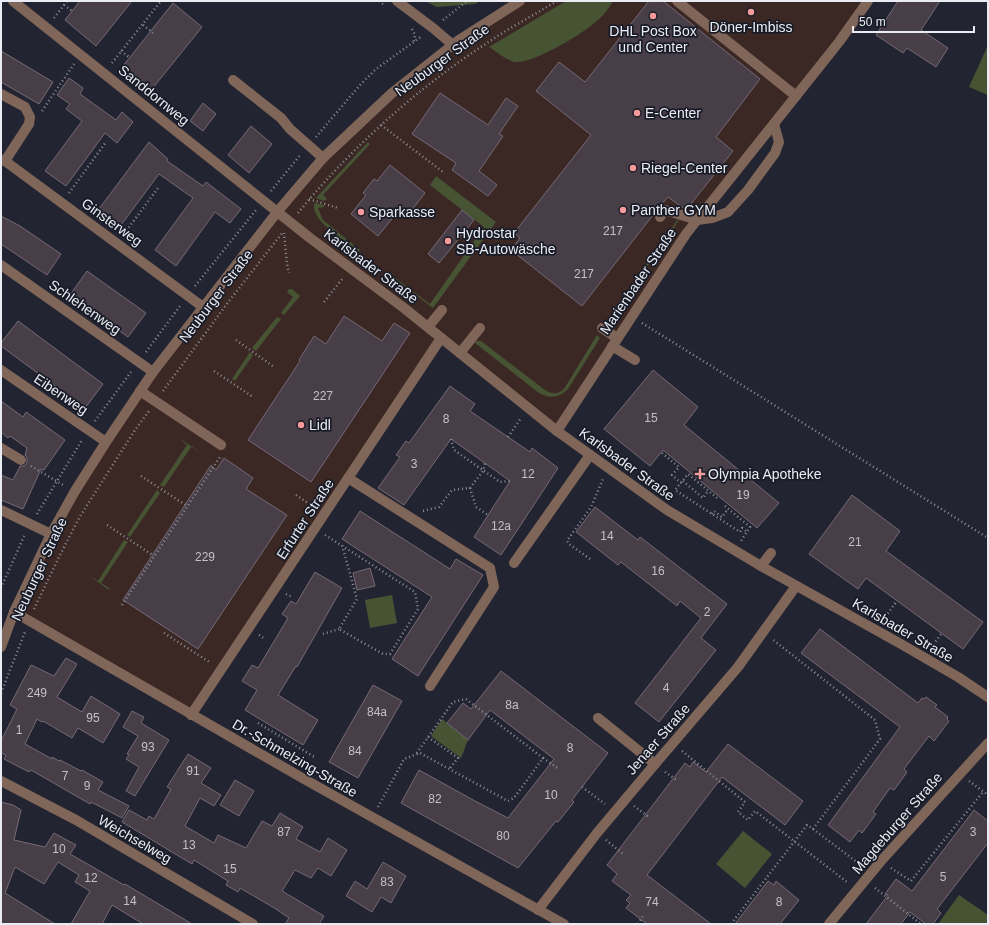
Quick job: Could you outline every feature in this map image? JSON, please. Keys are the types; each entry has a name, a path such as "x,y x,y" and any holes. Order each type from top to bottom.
{"street":[{"name":"Sanddornweg","path":"13,1 278,212"},
{"path":"397,1 453,45"},
{"name":"Neuburger Straße","path":"1,647 14,612 50,534 106,442 153,372 278,212 323,158 392,93 453,45 520,1"},
{"path":"677,1 796,96"},
{"name":"Marienbader Straße","path":"557,431 631,316 697,220 839,42 868,1"},
{"path":"233,80 281,118 290,129 323,158"},
{"path":"1,94 24,107 30,117"},
{"name":"Ginsterweg","path":"30,117 28,124 3,161 203,307"},
{"path":"660,217 665,210 697,220 712,218 728,212 748,190 775,153 779,142 774,124"},
{"name":"Karlsbader Straße","path":"278,212 428,327 557,431 667,510 761,566 958,677 988,697"},
{"name":"Schlehenweg","path":"1,265 153,372"},
{"path":"428,327 442,310"},
{"path":"460,353 480,328"},
{"path":"602,328 614,342 635,360"},
{"name":"Erfurter Straße","path":"191,715 441,338"},
{"name":"Eibenweg","path":"1,370 106,442"},
{"path":"140,391 221,445"},
{"path":"1,448 21,460"},
{"path":"514,563 590,455"},
{"path":"348,478 490,568 494,587 430,686"},
{"path":"1,510 50,534"},
{"path":"761,566 771,553"},
{"name":"Jenaer Straße","path":"538,910 625,799 738,668 796,586"},
{"name":"Dr.-Schmelzing-Straße","path":"14,612 372,818 564,924"},
{"path":"598,718 655,764"},
{"name":"Magdeburger Straße","path":"829,924 881,861 988,743"},
{"name":"Weichselweg","path":"1,781 76,820 253,924"}],"path":[{"path":"47,27 67,1"},
{"path":"104,73 161,1"},
{"path":"433,28 468,1"},
{"name":"Neuburger Straße","path":"291,222 323,183 381,125 436,78 488,42 557,1"},
{"path":"64,5 72,12"},
{"path":"143,25 153,33"},
{"path":"122,51 129,57"},
{"path":"30,117 38,117 80,54"},
{"path":"381,125 443,172"},
{"path":"62,203 106,142"},
{"path":"117,243 158,188"},
{"path":"309,199 338,208"},
{"name":"Neuburger Straße","path":"1,693 29,621 79,518 135,430 229,301 284,230 289,273"},
{"path":"324,302 351,268"},
{"path":"631,316 988,538"},
{"path":"236,340 274,367"},
{"path":"214,371 253,397"},
{"path":"508,437 529,408"},
{"path":"451,439 454,450 483,471 500,482 510,481"},
{"path":"662,453 679,467 672,476 703,498 708,491"},
{"path":"21,460 75,491"},
{"path":"423,511 439,507 452,490 470,488 483,471 485,463"},
{"path":"122,605 213,467"},
{"path":"590,559 569,544 568,540 591,507 608,468"},
{"path":"717,498 688,474 675,490 740,532 742,528 747,532"},
{"path":"141,476 187,506"},
{"path":"470,488 476,507 488,515"},
{"path":"296,495 324,514"},
{"path":"725,506 750,527 744,537"},
{"path":"712,514 714,511 722,517 728,509"},
{"path":"107,525 154,556"},
{"path":"315,529 415,592 418,609 390,654 383,654 339,629"},
{"path":"323,634 339,629 357,599 342,545"},
{"path":"876,630 897,601"},
{"path":"763,632 876,720 880,739 813,829"},
{"path":"164,633 222,669"},
{"path":"416,754 453,702 466,700 559,769"},
{"path":"258,722 316,758"},
{"path":"428,737 458,758 450,768"},
{"path":"673,743 745,802 738,812 748,820 755,810 857,890"},
{"path":"372,818 404,759 416,754 420,753 508,800 514,798 543,758"},
{"path":"960,774 988,795"},
{"path":"582,787 615,812"},
{"path":"881,861 911,882 983,792"},
{"path":"625,799 650,818"},
{"path":"731,924 808,825 921,924"},
{"path":"597,833 623,854"},
{"path":"638,924 644,914"}],"shaded area":[{"path":"520,1 868,1 686,234 557,431 441,338 191,715 14,612 106,442 278,211 392,93"}],"green space":[{"path":"425,1 480,1 475,4 437,7"},
{"path":"566,1 613,1 604,14 591,26 547,53 535,58 516,62 506,58 489,47"},
{"path":"988,45 988,95 969,87"},
{"path":"368,142 370,144 323,195 327,199 324,201 316,198"},
{"path":"436,176 496,222 433,308 395,278 430,304 484,227 430,185"},
{"path":"314,203 324,205 324,207 318,208 323,220 360,250 359,252 323,224 315,210"},
{"path":"678,219 679,220 613,318 610,316"},
{"path":"289,289 292,289 300,296 284,315 281,313 293,297 287,292"},
{"path":"277,317 281,319 256,351 252,348"},
{"path":"597,335 600,338 568,389 554,397 539,393 475,343 476,341 481,341 545,390 554,393 564,389"},
{"path":"250,352 253,355 235,381 232,379"},
{"path":"179,438 200,452 191,447 164,487 160,485 187,445"},
{"path":"157,490 160,493 130,537 127,535"},
{"path":"124,540 128,542 101,583 109,588 109,590 88,575 98,581"},
{"path":"392,595 397,623 370,628 365,600"},
{"path":"442,719 468,740 461,758 431,736"},
{"path":"743,831 772,854 745,888 716,864"},
{"path":"959,895 988,915 988,924 938,924"}],"building":[{"path":"80,1 132,1 96,46 65,20"},
{"name":"Riegel-Center","path":"649,1 663,1 760,79 716,137 733,151 686,210 668,197 582,306 511,250 520,238 514,233 591,135 536,91 559,62 585,82"},
{"path":"898,1 940,1 921,30 948,48 936,67 907,48 903,53 876,35"},
{"path":"173,3 202,27 152,89 123,66"},
{"path":"1,51 53,82 39,104 1,82"},
{"path":"69,78 83,88 80,94 116,120 122,112 133,122 117,143 105,133 66,186 45,171 82,121 66,109 70,104 57,95"},
{"path":"440,93 488,125 506,98 518,106 499,134 503,136 479,171 497,185 488,196 452,170 456,163 412,134"},
{"path":"203,103 216,114 203,131 190,121"},
{"path":"251,126 272,144 249,173 228,155"},
{"path":"149,142 168,159 167,161 203,186 206,182 241,209 230,223 215,212 176,266 155,250 193,198 159,174 121,225 99,209"},
{"path":"390,165 425,193 408,215 400,209 378,236 351,214 366,195 363,193 374,179 377,181"},
{"name":"Hydrostar SB-Autowäsche","path":"462,210 474,220 439,263 428,254"},
{"path":"1,216 20,226 61,254 47,275 1,244"},
{"path":"87,271 146,313 128,337 70,295"},
{"path":"344,316 382,341 394,323 410,333 311,482 248,440 300,361 299,360 314,336 326,344"},
{"path":"18,321 103,384 85,408 1,346 1,343"},
{"path":"653,370 698,407 684,425 779,503 757,528 663,450 650,466 604,429"},
{"path":"450,386 475,404 470,411 530,452 532,448 558,468 501,555 474,537 510,481 451,439 404,505 378,488 400,457 396,455 406,441 409,443"},
{"path":"1,401 23,417 26,412 65,440 44,470 41,469 23,509 1,500 1,475 13,480 20,466 24,466 27,463 27,457 25,455 27,448 10,436 8,438 1,432"},
{"path":"224,458 253,478 246,489 287,515 198,649 123,600 211,465 216,470"},
{"path":"852,495 900,531 886,551 983,622 963,649 866,578 858,589 809,554"},
{"path":"595,507 638,540 640,537 727,604 701,638 716,650 659,722 635,703 701,618 680,601 677,606 621,562 618,565 576,532"},
{"path":"360,511 450,569 456,559 483,575 418,676 392,659 432,597 342,539"},
{"path":"370,568 375,586 357,590 353,573"},
{"path":"315,572 342,588 297,667 296,666 278,695 318,720 303,745 245,710 257,690 242,681 252,665 258,668 288,618 282,614 291,601 296,604"},
{"path":"820,629 918,703 922,698 924,699 926,697 937,705 935,707 948,717 947,719 949,721 934,741 929,736 904,769 907,772 900,782 894,790 890,788 873,812 876,814 862,833 859,830 850,842 828,825 900,727 801,653"},
{"path":"66,658 77,664 57,697 82,712 91,696 120,714 103,743 78,728 72,738 37,719 25,744 52,759 52,757 59,761 60,760 103,782 98,790 129,806 122,818 91,802 90,804 31,770 29,772 4,759 6,755 1,753 1,741 17,709 10,705 31,665 54,676"},
{"path":"501,671 608,753 572,800 574,802 558,822 556,821 518,868 401,803 419,770 508,818 554,759 490,710 468,740 447,723 463,703 471,709"},
{"path":"373,685 402,701 358,778 329,762"},
{"path":"132,711 144,717 141,723 169,740 135,796 126,791 139,767 126,759 129,755 127,754 138,736 123,727"},
{"path":"728,744 803,801 785,825 722,777 647,875 711,924 647,924 626,908 630,903 626,900 631,895 612,881 617,874 607,865 685,763 690,767 693,762 706,772"},
{"path":"188,754 211,768 201,783 221,795 214,806 200,798 185,826 214,843 218,835 246,848 262,821 272,826 280,813 303,827 296,839 320,852 328,838 347,850 331,876 318,868 311,878 295,870 282,891 324,916 319,924 285,924 289,918 276,909 240,888 238,892 226,885 228,881 194,860 192,864 122,822 129,810 147,820 149,816 154,819 171,789 167,787"},
{"path":"235,780 254,791 239,816 220,805"},
{"path":"1,802 13,805 21,810 14,840 45,847 54,833 76,845 70,854 124,885 125,884 192,924 143,924 112,905 102,924 71,924 90,891 75,882 79,875 58,862 44,884 15,867 5,893 55,924 1,924"},
{"path":"974,810 988,821 988,843 937,909 941,913 933,924 926,924 910,912 901,924 866,924 888,895 885,894 896,879 912,891"},
{"path":"383,862 406,876 391,903 381,897 372,912 346,896 355,881 367,889"},
{"path":"768,881 774,885 776,881 799,900 780,924 735,924"}],"place":[{"name":"Döner-Imbiss","path":"751,12"},
{"name":"DHL Post Box und Center","path":"653,16"},
{"name":"E-Center","path":"637,113"},
{"name":"Riegel-Center","path":"633,168"},
{"name":"Panther GYM","path":"623,210"},
{"name":"Sparkasse","path":"361,212"},
{"name":"Hydrostar SB-Autowäsche","path":"448,241"},
{"name":"Lidl","path":"301,425"},
{"name":"Olympia Apotheke","path":"700,474"}]}
